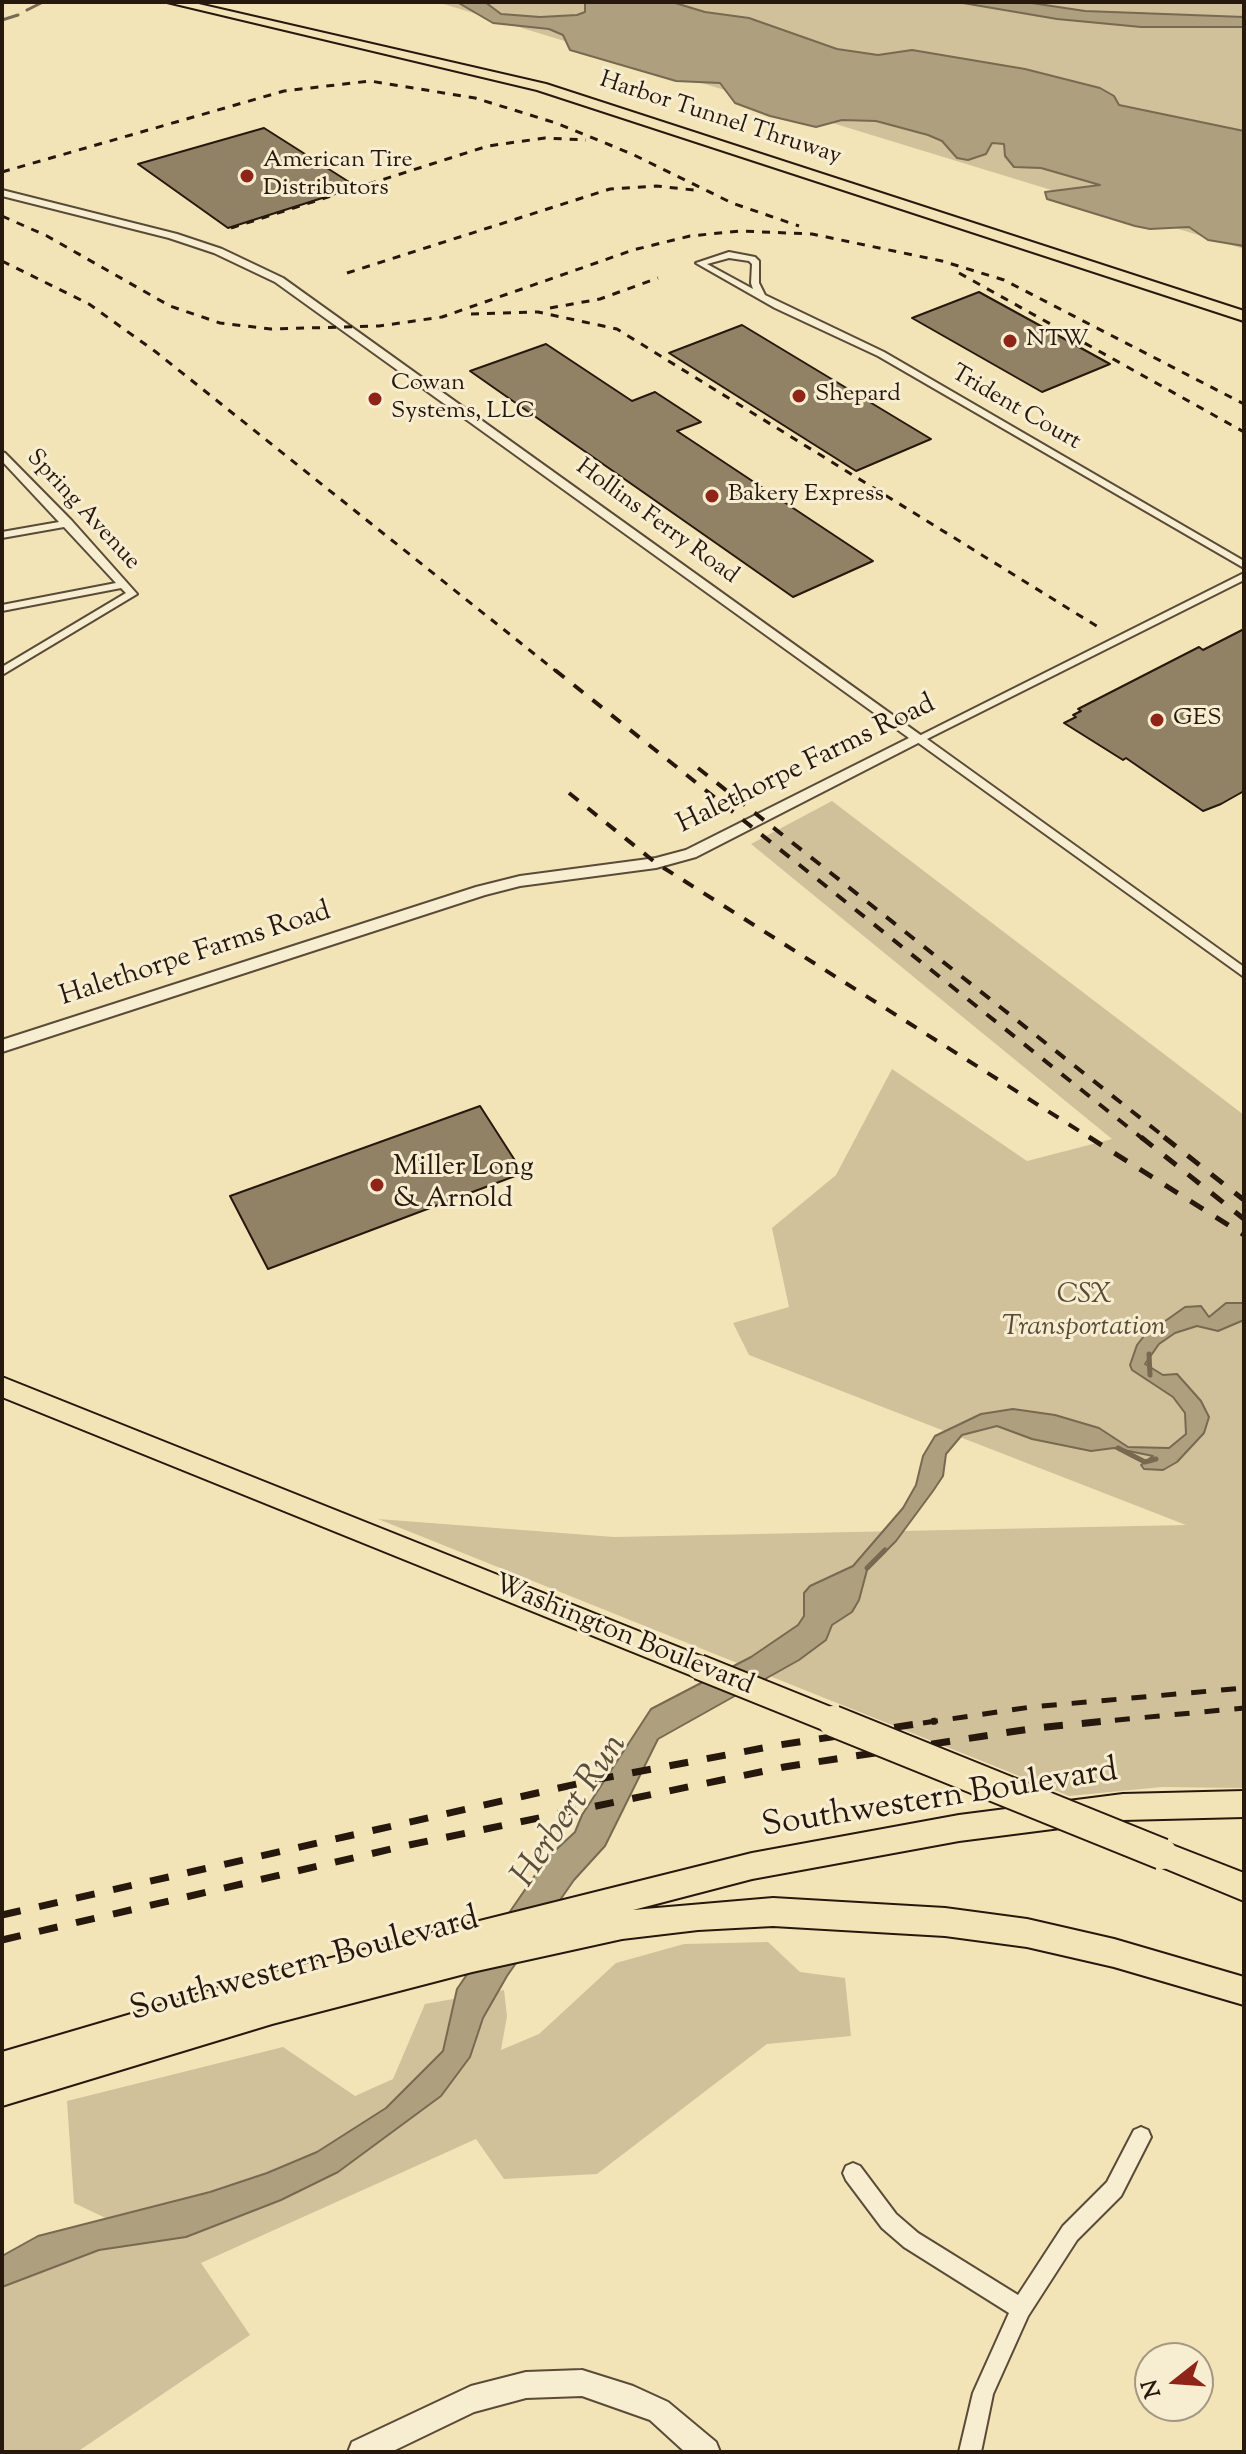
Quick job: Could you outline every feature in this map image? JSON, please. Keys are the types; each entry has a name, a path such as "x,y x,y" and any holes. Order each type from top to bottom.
{"highway":[{"name":"Harbor Tunnel Thruway","path":"173,2 541,87 1244,316"},
{"name":"Harbor Tunnel Thruway","path":"231,2 524,67 622,97"},
{"path":"1074,243 1244,298"}],"main road":[{"name":"Washington Boulevard","path":"2,1387 1244,1887"},
{"name":"Southwestern Boulevard","path":"2,2067 267,1988 752,1866 881,1840 1123,1807 1244,1804"},
{"name":"Southwestern Boulevard","path":"2,2091 272,2009 472,1958 622,1925 698,1916 773,1912 865,1915 1027,1933 1114,1953 1244,1991"}],"street":[{"name":"Hollins Ferry Road","path":"2,193 173,236 218,251 279,280 1244,973"},
{"name":"Trident Court","path":"761,297 755,283 756,263 752,259 729,255 700,263 761,297 881,354 1244,565"},
{"name":"Spring Avenue","path":"2,455 132,594 2,672"},
{"path":"2,535 68,523"},
{"name":"Halethorpe Farms Road","path":"2,1046 481,891 520,881 656,863 691,854 1244,576"},
{"path":"2,608 123,585"},
{"path":"970,2452 983,2393 1021,2309 1070,2233 1114,2189 1141,2137"},
{"path":"853,2173 889,2221 911,2240 1021,2309"},
{"path":"363,2452 471,2399 526,2385 554,2383 582,2383 633,2399 659,2411 706,2452"}],"green space":[{"path":"437,2 1244,2 1244,249"},
{"name":"CSX Transportation","path":"832,801 1244,1115 1244,1788 1162,1787 1069,1796 378,1519 614,1537 1186,1525 749,1355 733,1323 789,1307 772,1228 836,1175 892,1069 1027,1161 1112,1139 751,844"},
{"path":"768,1942 800,1972 845,1978 851,2036 767,2044 597,2174 504,2179 476,2139 201,2263 250,2335 77,2452 2,2452 2,2269 114,2222 74,2203 67,2101 283,2047 355,2096 393,2079 425,2004 504,1990 507,2016 501,2050 539,2034 616,1963 684,1944"}],"shaded area":[{"path":"457,2 485,2 501,14 540,17 577,15 585,12 585,2 672,2 705,12 749,18 837,49 878,55 912,50 1025,69 1100,88 1114,96 1119,105 1244,131 1244,246 1208,240 1189,227 1150,229 1135,226 1047,199 1045,192 1100,185 1041,168 1014,167 1005,156 1004,144 992,143 986,154 968,160 957,158 942,141 928,135 876,121 842,120 816,127 770,116 735,103 720,83 676,81 570,50 563,35 549,29 493,23"},
{"path":"957,2 1025,2 1085,11 1244,17 1244,27 1141,27 1057,19"},
{"path":"1226,1303 1244,1303 1244,1320 1218,1331 1197,1326 1175,1333 1159,1344 1145,1364 1163,1375 1177,1374 1201,1401 1209,1417 1204,1433 1177,1462 1163,1470 1144,1469 1141,1465 1153,1456 1114,1448 1091,1451 1032,1439 997,1426 962,1435 946,1454 943,1476 896,1541 867,1570 859,1600 852,1612 832,1625 826,1640 799,1660 658,1739 605,1846 574,1880 507,1976 483,2018 470,2057 441,2096 338,2172 281,2200 186,2237 99,2250 2,2287 2,2256 38,2236 210,2192 267,2173 317,2152 386,2108 443,2051 457,1989 546,1859 575,1832 582,1815 651,1709 751,1657 798,1625 804,1616 804,1593 810,1586 853,1566 903,1508 916,1485 923,1456 935,1436 981,1414 1013,1409 1055,1415 1099,1428 1128,1447 1169,1448 1186,1434 1185,1413 1173,1397 1132,1370 1130,1365 1137,1345 1144,1336 1185,1307 1201,1306 1209,1317"}],"building":[{"name":"American Tire Distributors","path":"264,128 357,187 228,228 138,164"},
{"name":"NTW","path":"979,292 1110,364 1042,392 912,318"},
{"name":"Shepard","path":"742,325 931,439 856,471 669,353"},
{"name":"Bakery Express","path":"546,344 632,401 655,392 701,422 677,431 873,561 793,597 470,371"},
{"name":"GES","path":"1244,629 1244,791 1221,804 1203,811 1126,758 1123,760 1064,723 1076,717 1073,715 1081,711 1078,709 1199,647 1203,650"},
{"name":"Miller Long & Arnold","path":"480,1106 523,1173 268,1269 230,1196"}],"waterway":[{"path":"27,10 43,2"},
{"path":"2,20 18,15"},
{"name":"Herbert Run","path":"1149,1354 1150,1375"},
{"name":"Herbert Run","path":"1118,1448 1145,1462 1156,1459"},
{"name":"Herbert Run","path":"867,1568 885,1550"}],"railway":[{"path":"2,172 284,91 370,81 475,98 556,123 632,154 732,203 799,226"},
{"path":"231,228 488,146 545,138 586,140"},
{"path":"347,273 610,189 656,186 694,190"},
{"path":"2,216 47,236 170,306 220,323 271,329 379,326 442,317 633,250 690,236 740,231 812,234 942,261 1004,280 1244,404"},
{"path":"2,261 89,304 156,352 557,672"},
{"path":"959,273 1244,432"},
{"path":"550,308 600,299 658,278"},
{"path":"471,314 538,312 617,329 1103,630"},
{"path":"555,670 1143,1139"},
{"path":"698,768 1167,1139"},
{"path":"569,793 656,863 1092,1139"},
{"path":"1089,1137 1244,1235"},
{"path":"1141,1137 1244,1219"},
{"path":"1164,1137 1244,1200"},
{"path":"923,1723 1031,1707 1244,1688"},
{"path":"1103,1721 1244,1708"},
{"path":"2,1915 594,1780 779,1745 936,1721"},
{"path":"2,1940 404,1846 784,1767 1036,1728 1103,1721"},
{"path":"1085,1723 1103,1721"}],"place":[{"name":"American Tire Distributors","path":"247,176"},
{"name":"NTW","path":"1010,341"},
{"name":"Shepard","path":"799,396"},
{"name":"Cowan Systems, LLC","path":"375,399"},
{"name":"Bakery Express","path":"712,496"},
{"name":"GES","path":"1157,720"},
{"name":"Miller Long & Arnold","path":"377,1185"}]}
